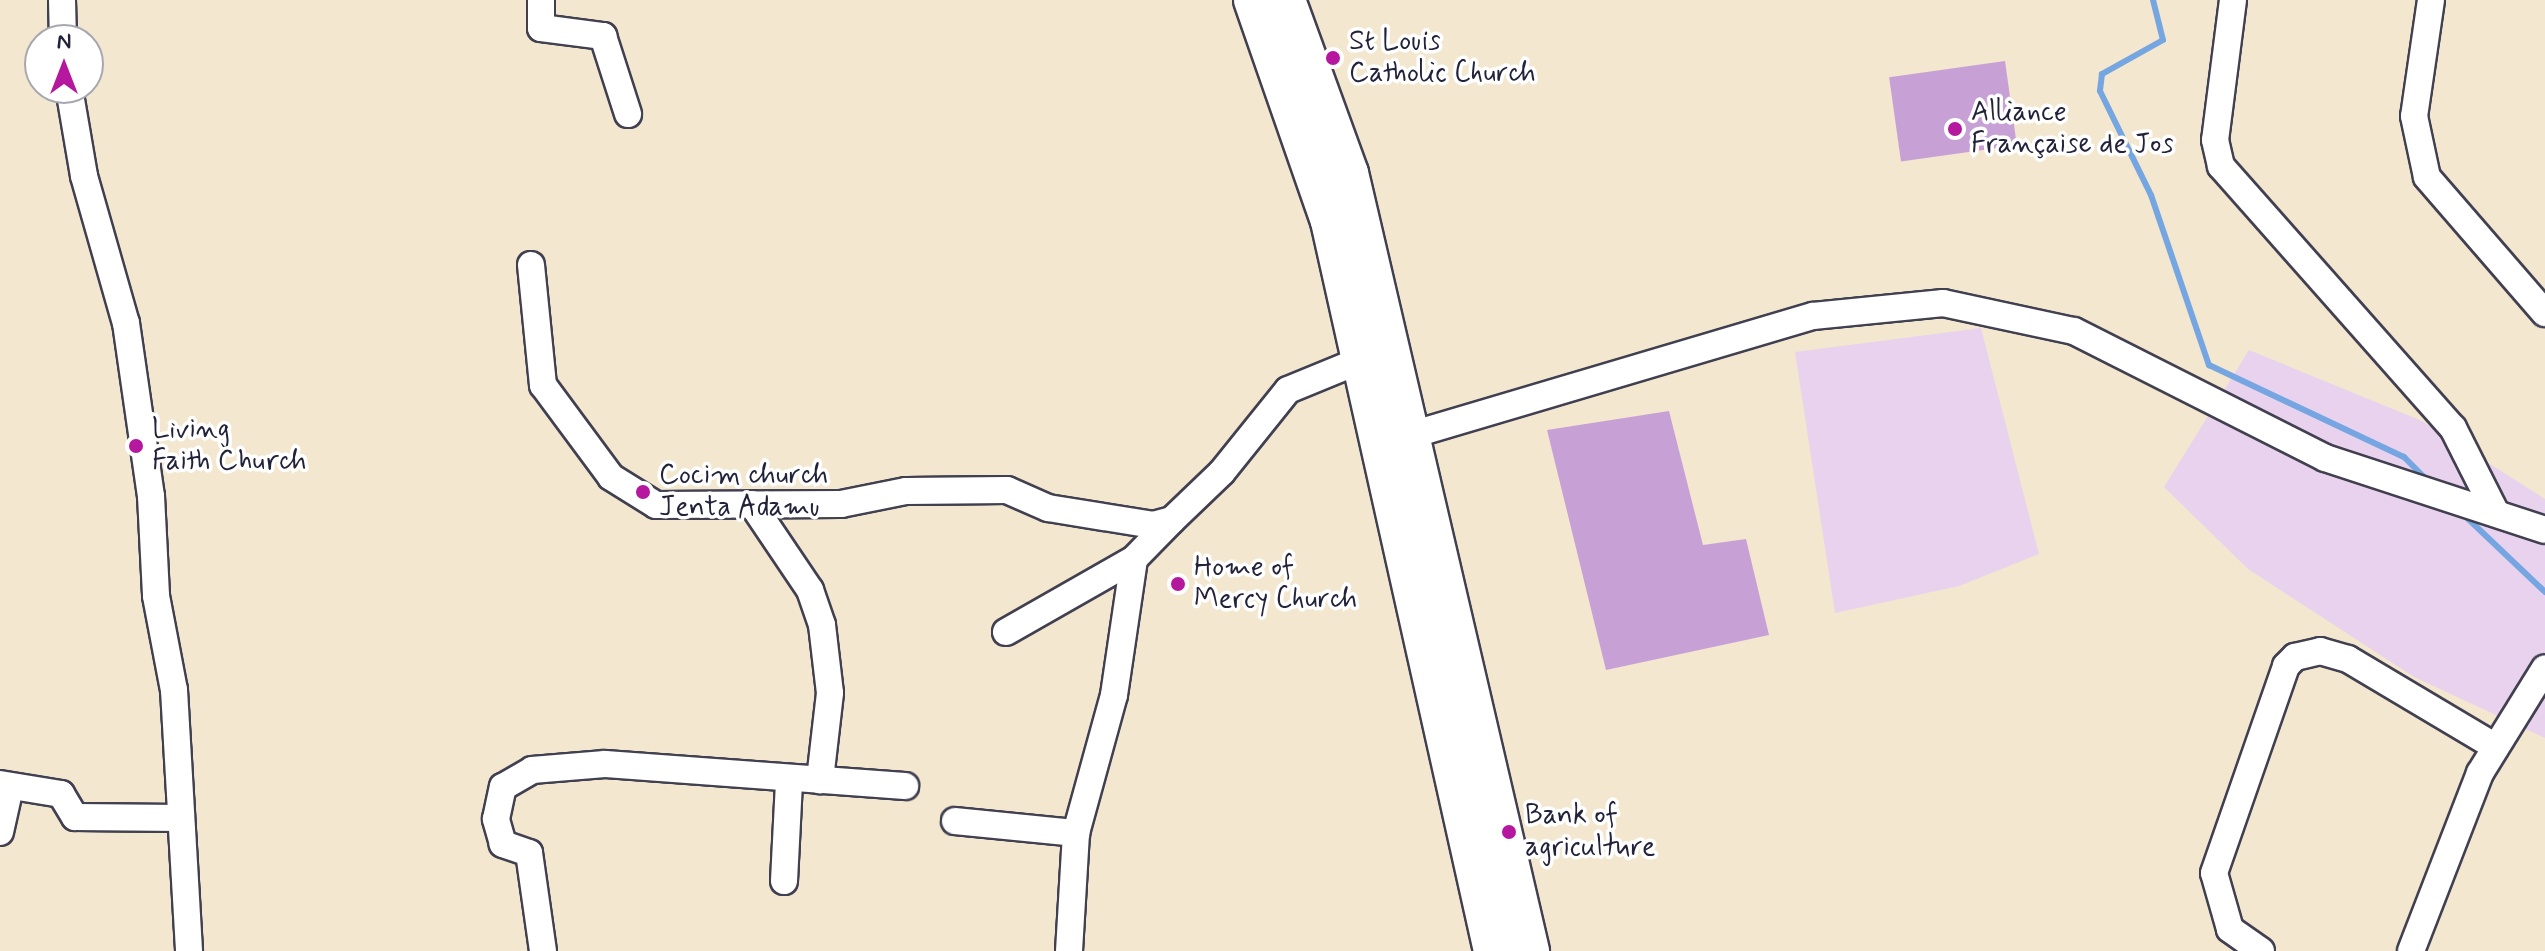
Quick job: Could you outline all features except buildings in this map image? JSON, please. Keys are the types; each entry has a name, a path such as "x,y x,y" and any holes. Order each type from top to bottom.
{"highway":[{"path":"1253,0 1309,149 1361,360 1480,809 1530,951"},
{"path":"1286,0 1349,173 1411,435 1480,809 1493,951"}],"street":[{"path":"62,0 63,24"},
{"path":"541,0 541,28 603,36 628,114"},
{"path":"2233,0 2215,140 2221,166 2453,428 2482,506"},
{"path":"2431,0 2414,116 2427,177 2545,313"},
{"path":"72,104 84,176 126,323 174,690 189,951"},
{"path":"531,265 543,385 611,477 656,505 752,504 1007,490 1048,508 1153,525 1172,520"},
{"path":"1411,435 1813,316 1943,303 2027,316 2111,345 2325,458 2427,493 2482,506 2545,530"},
{"path":"1006,632 1134,559 1262,429 1288,390 1361,360"},
{"path":"752,504 810,590 822,625 830,693 820,780"},
{"path":"1069,951 1076,833 1114,695 1134,559"},
{"path":"2261,951 2230,929 2214,873 2286,666 2295,657 2320,651 2348,659 2494,746"},
{"path":"2411,951 2494,746 2545,668"},
{"path":"543,951 529,853 503,844 496,819 503,787 532,770 605,764 789,782 820,780 905,786"},
{"path":"784,881 789,782"},
{"path":"0,832 5,785 61,794 75,817 181,818"},
{"path":"955,821 1076,833"}],"shaded area":[{"path":"1981,328 2039,554 1959,586 1835,613 1795,352"},
{"path":"2249,350 2422,421 2545,499 2545,738 2414,677 2248,569 2164,487"}],"waterway":[{"path":"2153,0 2163,40 2102,74 2100,91 2151,195 2209,365 2404,457 2429,482"},
{"path":"2464,515 2545,592"}],"place":[{"name":"St Louis Catholic Church","path":"1333,58"},
{"name":"Alliance Française de Jos","path":"1955,129"},
{"name":"Living Faith Church","path":"136,446"},
{"name":"Cocim church Jenta Adamu","path":"643,492"},
{"name":"Home of Mercy Church","path":"1178,584"},
{"name":"Bank of agriculture","path":"1509,832"}]}
